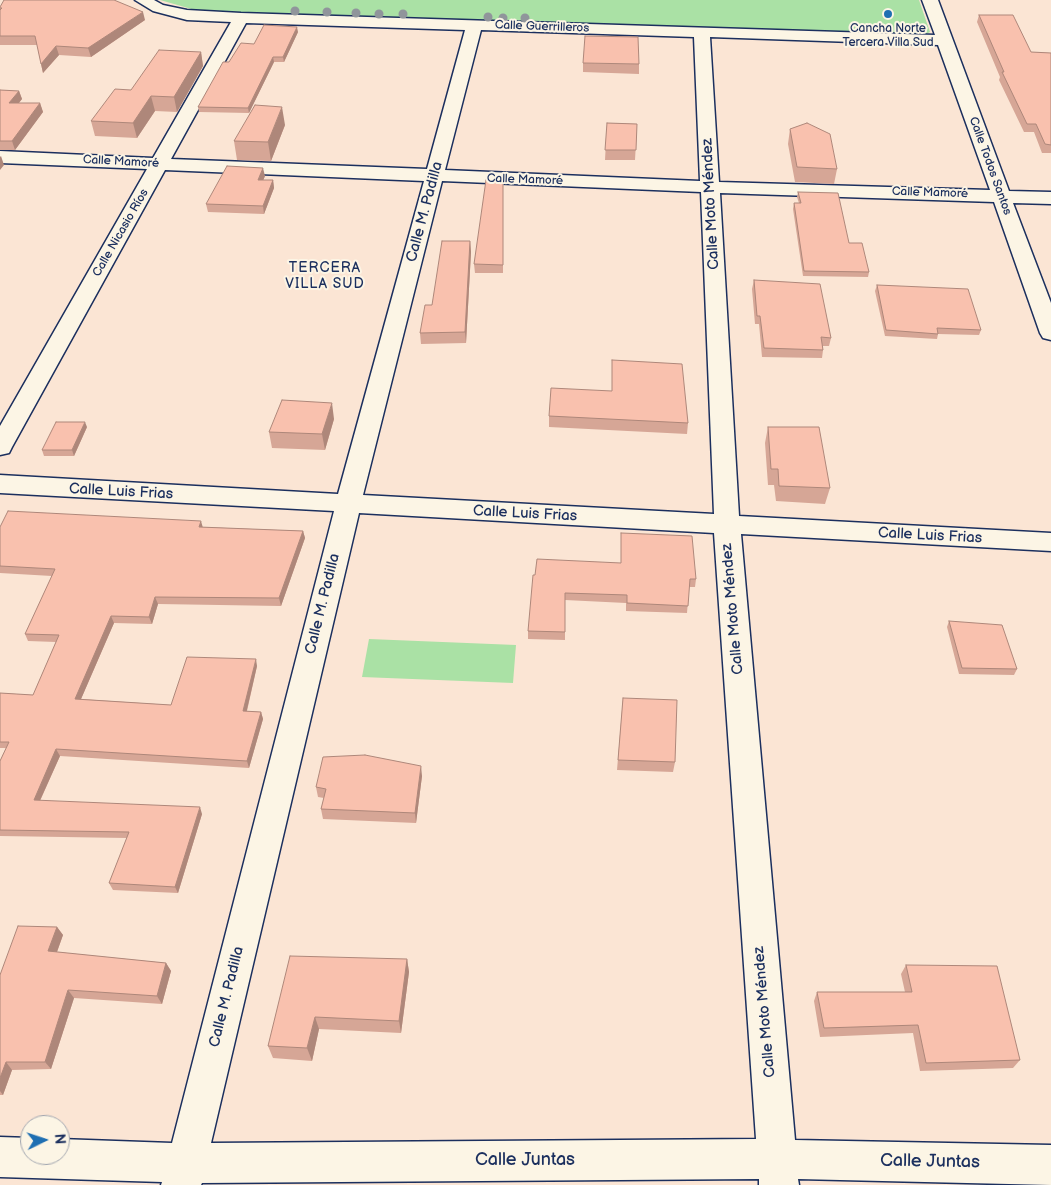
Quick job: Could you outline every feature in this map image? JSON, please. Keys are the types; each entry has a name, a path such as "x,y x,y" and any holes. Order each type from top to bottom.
{"street":[{"name":"Calle Guerrilleros","path":"143,0 158,8 187,15 241,18 944,40"},
{"name":"Calle Todos Santos","path":"930,0 1051,333"},
{"name":"Calle Nicasio Ríos","path":"0,447 241,18"},
{"name":"Calle M. Padilla","path":"184,1174 348,505 474,25"},
{"name":"Calle Moto Méndez","path":"702,32 727,525 778,1172"},
{"name":"Calle Mamoré","path":"0,157 711,187 1051,198"},
{"name":"Calle Luis Frias","path":"0,484 348,505 1051,542"},
{"name":"Calle Juntas","path":"0,1157 184,1174 778,1172 1051,1165"}],"green space":[{"path":"160,0 919,0 930,32 924,35 218,12 195,10"},
{"path":"369,639 516,645 513,683 362,677"}],"building":[{"path":"4,0 114,0 143,12 88,48 56,46 41,64 35,36 0,36 0,10 2,8 0,7"},
{"path":"979,15 1013,15 1031,52 1051,53 1051,145 1045,144 1036,124 1027,124 1002,72 1004,72"},
{"path":"264,25 297,27 283,57 273,57 248,108 198,107 223,62 229,62 241,43 254,44"},
{"path":"585,36 638,37 639,64 583,63"},
{"path":"159,50 201,52 174,97 151,96 133,123 91,121 115,89 131,90"},
{"path":"0,90 19,91 9,103 40,103 12,141 0,141"},
{"path":"255,105 282,107 268,142 234,141"},
{"path":"607,123 637,124 636,150 605,150"},
{"path":"807,123 830,134 837,169 797,167 790,129"},
{"path":"227,166 263,168 258,180 273,180 263,206 206,204"},
{"path":"486,180 503,181 503,265 474,264"},
{"path":"798,192 838,193 849,243 862,243 869,272 804,271 794,203 801,203"},
{"path":"442,241 470,241 465,332 420,333 425,305 432,305"},
{"path":"754,280 820,284 831,338 821,337 823,350 764,348 760,316 757,316"},
{"path":"877,285 968,289 981,330 937,328 938,334 886,330"},
{"path":"612,360 682,364 688,423 549,416 551,388 612,391"},
{"path":"282,400 332,403 322,434 269,432"},
{"path":"56,422 85,422 72,450 42,450"},
{"path":"768,427 819,427 830,488 779,486 778,469 771,469"},
{"path":"8,511 201,521 199,527 303,531 279,598 155,597 149,617 111,616 75,699 171,705 187,657 256,659 243,711 261,712 247,761 56,749 34,800 200,807 175,887 109,883 129,832 0,830 0,761 9,742 0,742 0,693 33,695 59,635 25,634 55,569 0,566 0,527"},
{"path":"621,533 692,536 696,579 690,579 688,606 627,603 627,595 565,593 565,632 528,631 533,575 535,575 537,559 621,563"},
{"path":"949,621 1002,625 1017,669 962,668"},
{"path":"623,698 677,700 675,762 618,760"},
{"path":"365,755 421,766 415,813 321,809 326,789 316,787 323,757"},
{"path":"18,926 57,927 48,951 166,963 157,996 68,990 45,1062 6,1062 0,1078 0,975"},
{"path":"290,956 407,959 399,1021 315,1017 307,1048 268,1046"},
{"path":"906,965 997,966 1020,1060 926,1063 918,1025 824,1028 817,992 912,992"}],"place":[{"name":"Cancha Norte Tercera Villa Sud","path":"888,14"}],"district":[{"name":"TERCERA VILLA SUD","path":"325,276"}]}
